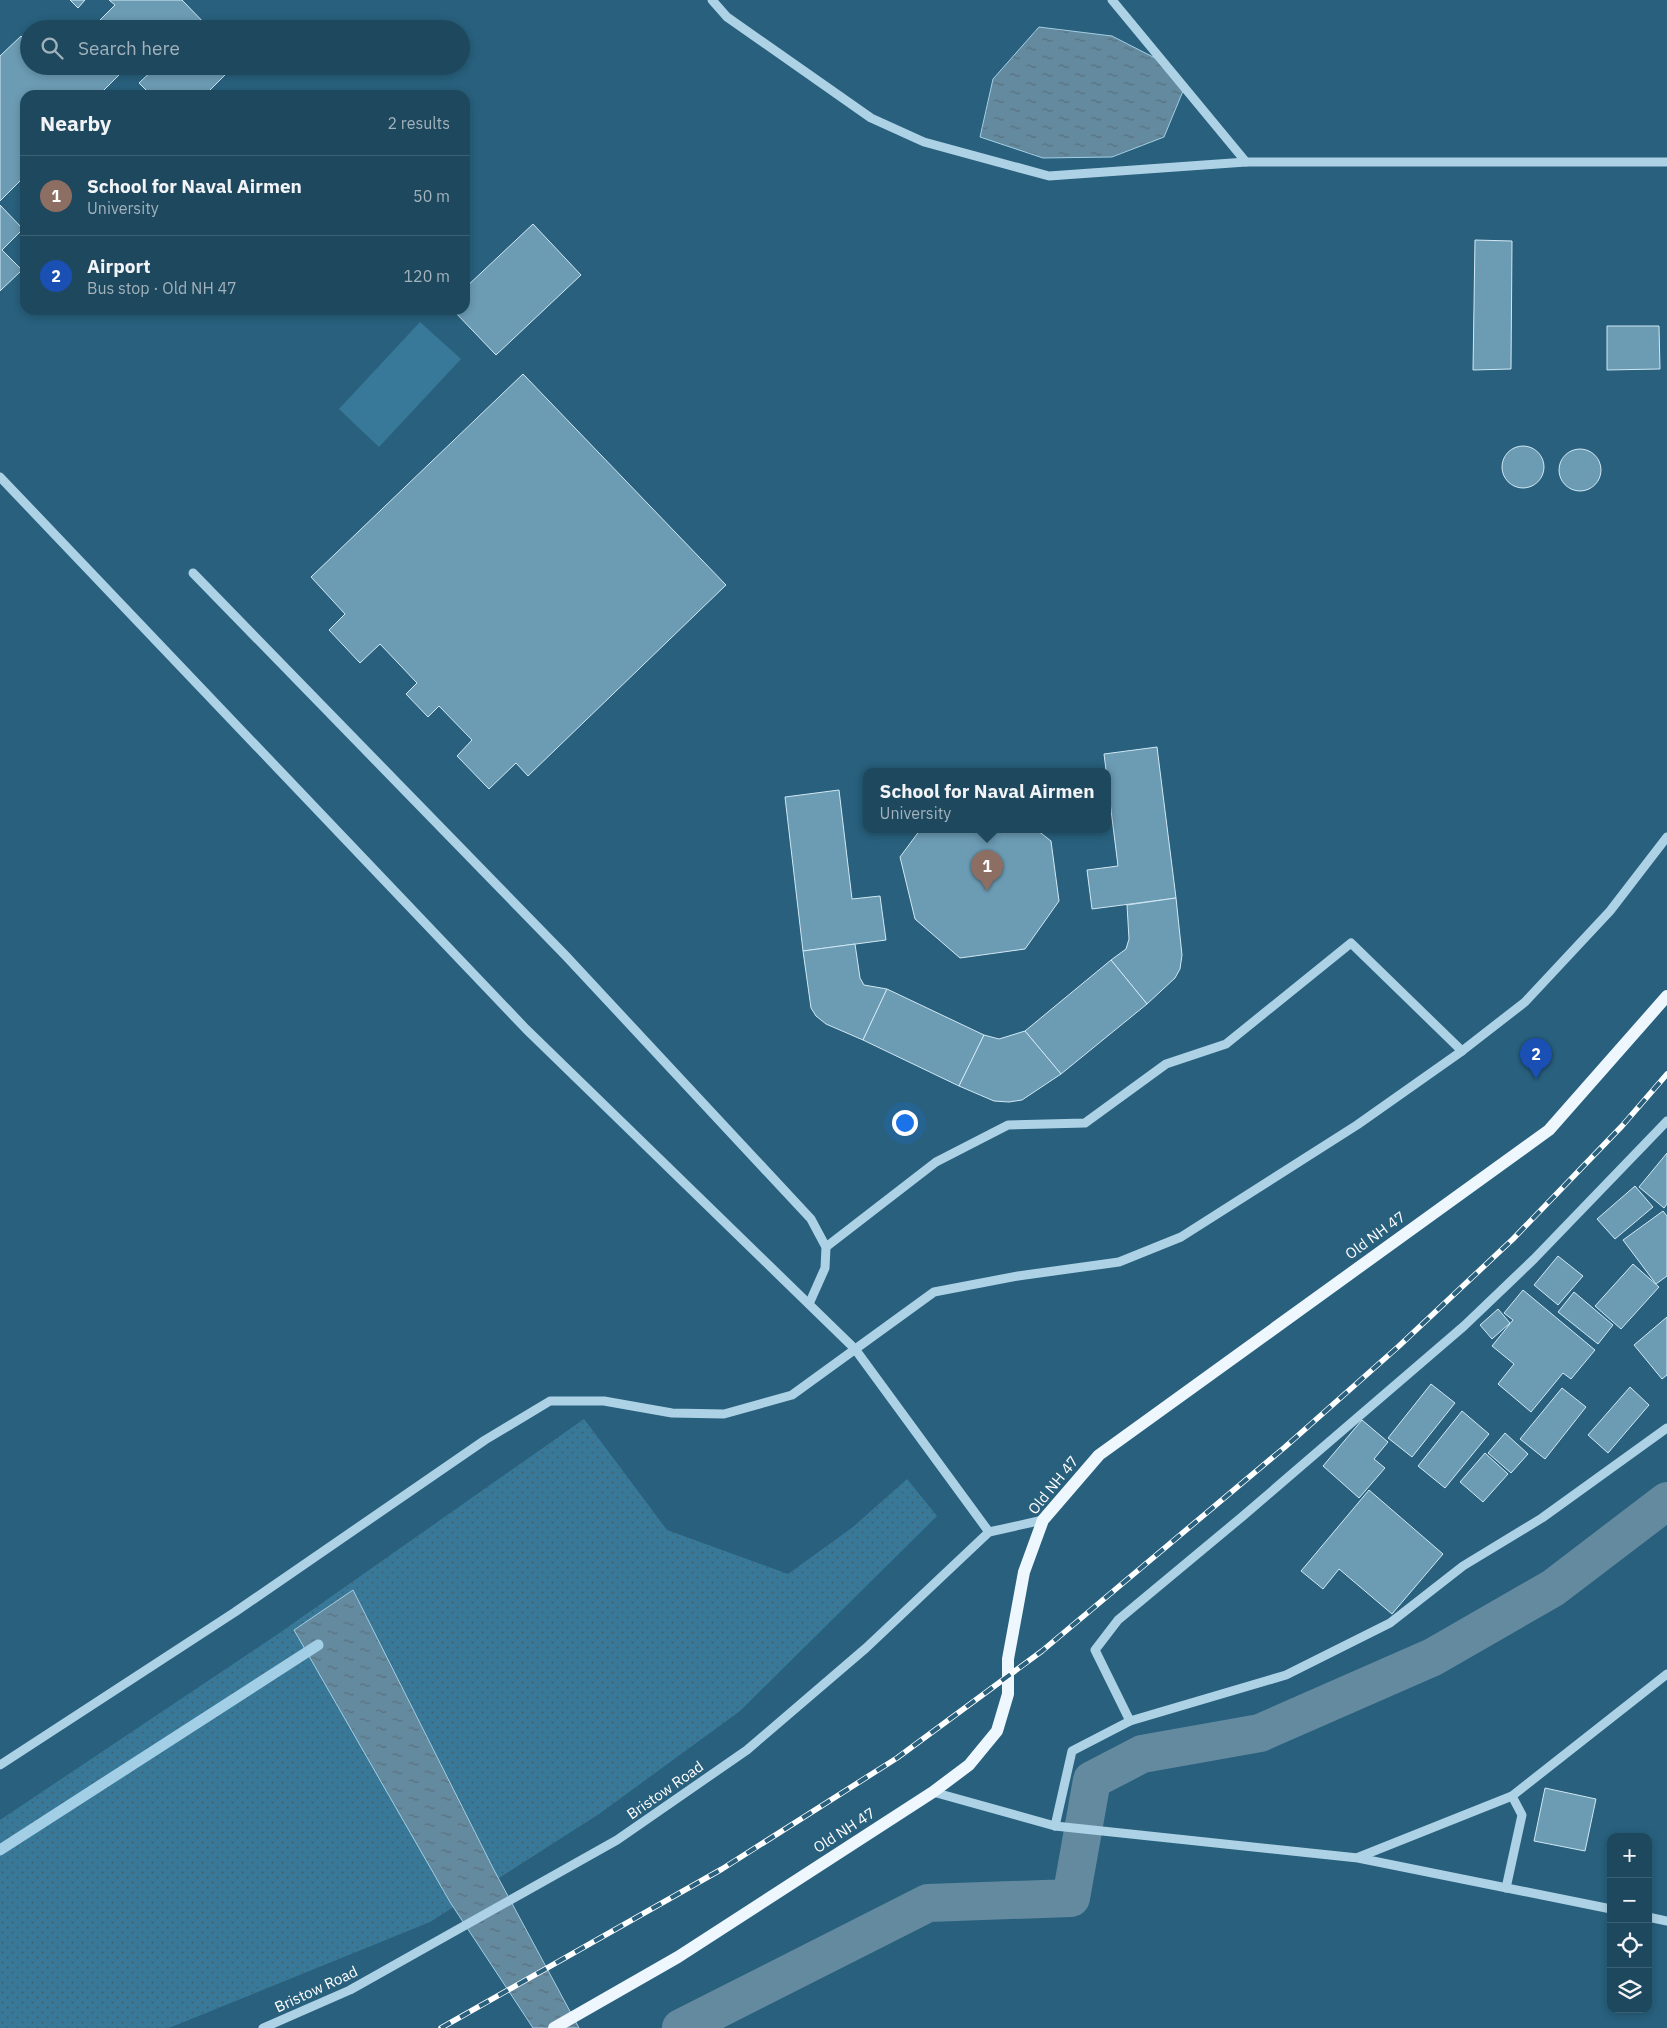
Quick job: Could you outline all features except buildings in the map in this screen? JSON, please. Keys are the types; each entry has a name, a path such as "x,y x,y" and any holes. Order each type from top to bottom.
{"main road":[{"name":"Old NH 47","path":"554,2028 678,1957 933,1792 970,1765 997,1731 1008,1694 1008,1659 1024,1572 1042,1520 1099,1455 1549,1130 1667,996"}],"street":[{"path":"712,0 728,17 872,118 924,142 1049,176 1246,162 1667,162"},
{"path":"1112,0 1246,162"},
{"path":"0,478 526,1029 855,1350 989,1532 1042,1520"},
{"path":"193,572 584,977 811,1219 826,1247 825,1268 809,1304"},
{"path":"0,1765 235,1612 485,1440 550,1401 604,1402 672,1413 724,1414 792,1395 934,1292 1018,1276 1119,1262 1181,1237 1357,1125 1462,1051 1525,1002 1610,911 1667,837"},
{"path":"826,1247 936,1162 1008,1126 1085,1123 1166,1064 1226,1044 1351,943 1462,1051"},
{"path":"1130,1721 1094,1650 1118,1620 1243,1516 1464,1326 1534,1259 1667,1122"},
{"path":"1055,1826 1072,1751 1130,1721 1286,1675 1390,1624 1463,1566 1542,1518 1667,1428"},
{"name":"Bristow Road","path":"262,2028 350,1990 617,1840 747,1750 866,1648 989,1532"},
{"path":"1358,1858 1512,1796 1667,1674"},
{"path":"933,1792 1055,1826 1358,1858 1607,1909"},
{"path":"1506,1888 1522,1815 1512,1796"},
{"path":"1652,1918 1667,1921"}],"shaded area":[{"path":"420,322 461,359 379,447 339,409"},
{"path":"584,1419 667,1530 788,1574 853,1527 907,1479 937,1516 740,1711 599,1814 430,1922 169,2028 0,2028 0,1820 278,1634"}],"water":[{"path":"1039,27 1112,36 1157,59 1183,91 1164,137 1112,157 1043,158 980,137 993,79"},
{"path":"353,1590 494,1870 579,2028 533,2028 450,1902 294,1630"}],"waterway":[{"path":"681,2028 928,1903 1071,1898 1092,1780 1142,1754 1260,1733 1433,1657 1553,1588 1667,1501"},
{"path":"0,1850 318,1645"}],"railway":[{"path":"441,2028 722,1869 897,1758 1042,1651 1285,1447 1399,1346 1513,1239 1622,1126 1667,1074"}],"place":[{"name":"School for Naval Airmen","path":"987,891"},
{"name":"Airport","path":"1536,1079"}]}
